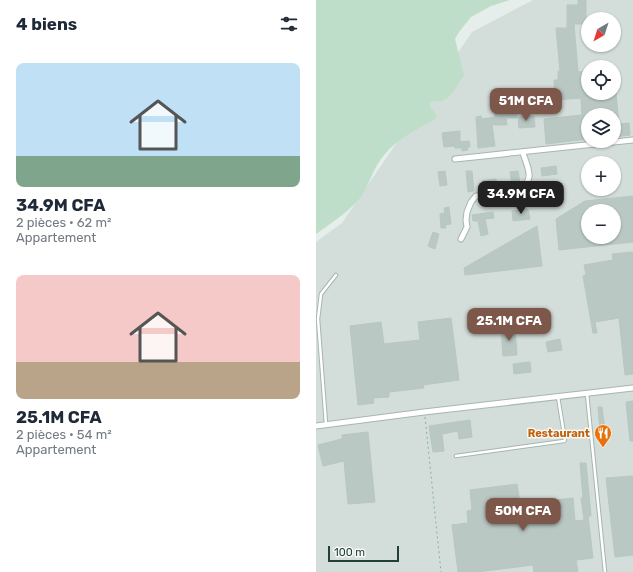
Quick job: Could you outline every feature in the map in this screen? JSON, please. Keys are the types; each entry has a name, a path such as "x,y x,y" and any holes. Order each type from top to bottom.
{"street":[{"path":"455,160 633,140"},
{"path":"461,239 467,227 466,220 471,202 476,196 516,191 527,183 529,176 523,153"},
{"path":"316,426 633,388"}],"lane":[{"path":"326,425 318,319 322,294 336,275"},
{"path":"587,394 606,572"},
{"path":"456,456 564,441 558,397"}],"path":[{"path":"424,412 441,572"}],"shaded area":[{"path":"533,0 633,0 633,572 316,572 316,242 342,223 472,32"}],"green space":[{"path":"316,0 510,0 491,6 471,17 455,39 464,75 452,94 443,100 433,101 430,103 430,107 437,116 435,119 408,134 390,148 378,163 364,192 355,204 316,234"}],"building":[{"path":"578,0 586,0 586,12 581,12 581,24 574,24 578,72 581,72 581,98 555,100 554,80 558,80 558,71 560,71 556,28 567,28 567,5 578,5"},
{"path":"581,100 617,100 617,108 582,108"},
{"path":"516,109 517,118 506,118 507,125 492,125 495,146 478,148 476,117 481,116 482,119 495,117 495,110"},
{"path":"581,115 581,140 546,144 544,119"},
{"path":"534,116 535,127 519,128 518,117"},
{"path":"629,123 630,135 621,136 621,124"},
{"path":"460,131 460,142 469,141 470,147 467,147 468,150 462,151 462,148 455,148 454,146 444,147 442,133"},
{"path":"556,166 557,174 542,176 541,168"},
{"path":"445,171 447,185 440,186 438,172"},
{"path":"466,171 472,171 474,191 468,192"},
{"path":"518,171 520,183 512,184 510,172"},
{"path":"496,179 497,187 483,189 482,181"},
{"path":"633,196 633,242 621,243 621,204 581,204 581,244 614,244 559,250 556,219 585,201"},
{"path":"449,207 451,224 445,225 446,228 441,228 440,214 445,213 444,208"},
{"path":"528,209 530,219 513,221 512,211"},
{"path":"493,212 494,218 485,219 488,234 481,236 478,221 473,221 472,215"},
{"path":"537,226 542,266 465,275 464,268"},
{"path":"433,232 439,234 435,249 428,246"},
{"path":"633,252 633,374 625,375 619,318 595,322 597,333 593,333 583,276 586,275 584,265 613,260 612,254"},
{"path":"451,318 459,380 423,385 424,388 389,392 389,397 373,398 374,403 358,405 350,326 381,322 384,344 420,340 418,322"},
{"path":"515,328 517,355 503,356 501,329"},
{"path":"560,339 562,350 548,352 546,342"},
{"path":"530,362 531,372 514,374 513,364"},
{"path":"633,401 633,441 630,441 626,402"},
{"path":"598,407 602,407 605,430 600,431"},
{"path":"470,420 472,437 459,439 458,431 442,434 444,451 433,452 429,426"},
{"path":"368,432 375,502 348,504 344,461 323,466 318,445 342,439 342,435"},
{"path":"580,463 586,463 591,516 588,516 593,558 576,560 578,572 534,572 533,565 477,572 458,572 452,525 468,523 467,511 472,510 470,490 517,484 520,504 573,498 575,521 584,520 581,498 583,498"},
{"path":"633,476 633,555 615,557 606,478"}],"place":[{"name":"Restaurant","path":"603,448"}]}
